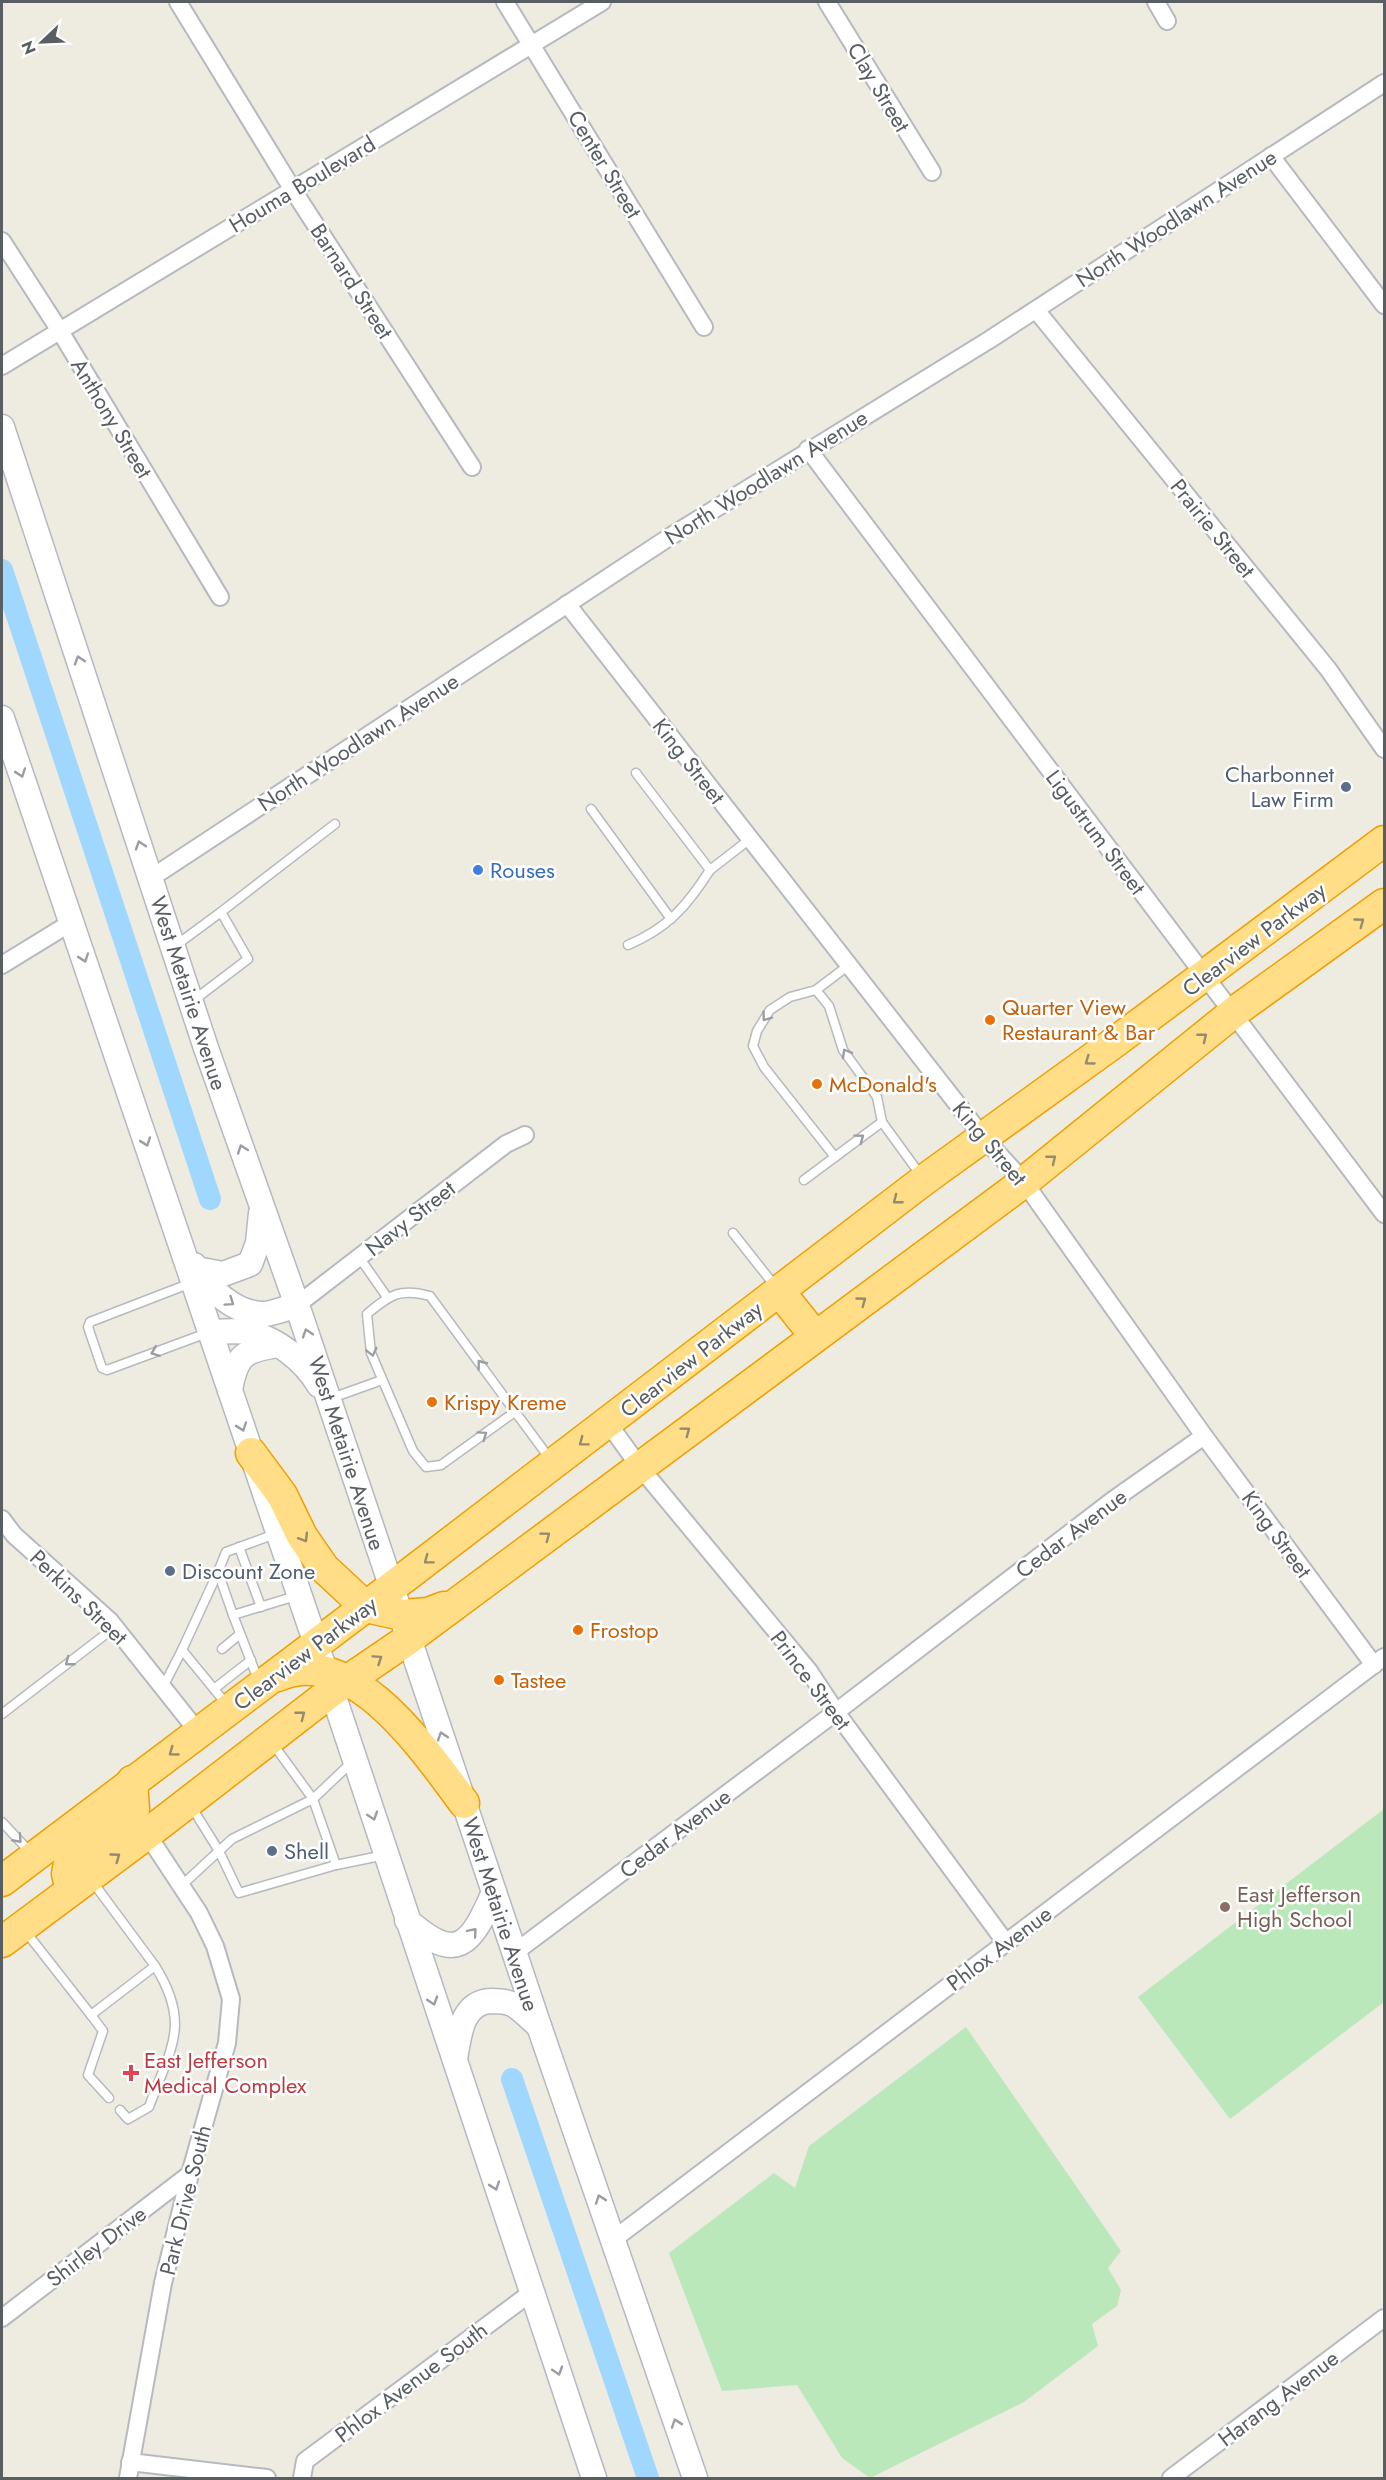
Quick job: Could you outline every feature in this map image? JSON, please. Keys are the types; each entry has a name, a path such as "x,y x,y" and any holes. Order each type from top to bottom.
{"highway":[{"name":"Clearview Parkway","path":"12,1934 270,1739 330,1672 366,1606 924,1180 1384,841"},
{"name":"Clearview Parkway","path":"2,1881 132,1781 199,1733 222,1699 260,1675 330,1672 406,1626 459,1601 1024,1182 1233,1013 1384,904"},
{"path":"779,1291 814,1336"},
{"path":"251,1454 282,1495 302,1536 324,1568 366,1606 406,1626"},
{"path":"330,1672 386,1707 418,1742 464,1803"},
{"path":"80,1883 68,1874 70,1857 134,1809 132,1781"}],"main road":[{"name":"West Metairie Avenue","path":"2,427 191,1002 297,1305 514,1953 695,2478"},
{"path":"2,718 180,1242 195,1276 210,1332 299,1595 330,1672 354,1760 406,1920 594,2478"},
{"path":"195,1276 223,1274 250,1264 258,1243 262,1206"},
{"path":"195,1276 235,1307 264,1314 297,1305"},
{"path":"210,1332 246,1332 278,1345 290,1352 314,1376 329,1400"},
{"path":"230,1390 234,1368 240,1357 255,1348 278,1345"},
{"path":"406,1920 427,1938 443,1945 458,1945 468,1939 480,1923 494,1892"},
{"path":"454,2065 460,2028 468,2012 478,2004 500,2001 513,2004 539,2026"}],"street":[{"name":"Barnard Street","path":"178,2 293,190 472,467"},
{"name":"Center Street","path":"505,2 704,327"},
{"name":"Houma Boulevard","path":"2,366 602,2"},
{"name":"Clay Street","path":"827,2 932,172"},
{"path":"1156,2 1167,21"},
{"name":"North Woodlawn Avenue","path":"151,879 567,604 808,449 1036,310 1384,83"},
{"path":"1270,156 1384,305"},
{"name":"Anthony Street","path":"2,241 60,331 219,597"},
{"name":"Prairie Street","path":"1036,310 1328,669 1384,749"},
{"name":"Ligustrum Street","path":"808,449 1384,1214"},
{"name":"King Street","path":"567,604 983,1137 1024,1182 1204,1436 1379,1661"},
{"path":"2,964 72,922"},
{"name":"Navy Street","path":"297,1305 506,1144 525,1135"},
{"name":"Prince Street","path":"608,1423 639,1466 809,1671 836,1713 1006,1943"},
{"name":"Cedar Avenue","path":"514,1953 836,1713 1113,1500 1204,1436"},
{"name":"Perkins Street","path":"2,1520 14,1535 115,1627 199,1733"},
{"name":"Phlox Avenue","path":"614,2239 1379,1661"},
{"name":"Park Drive South","path":"129,2470 164,2283 190,2174 227,2043 231,1999 215,1946 199,1912 147,1834"},
{"name":"Shirley Drive","path":"2,2318 190,2174"},
{"name":"Phlox Avenue South","path":"302,2478 305,2461 532,2292"},
{"name":"Harang Avenue","path":"1171,2478 1384,2318"},
{"path":"129,2470 267,2478"}],"lane":[{"path":"636,773 710,870"},
{"path":"591,809 671,919"},
{"path":"173,947 335,824"},
{"path":"628,945 653,934 671,919 688,904 710,870 750,839"},
{"path":"191,1002 248,959 221,912"},
{"path":"835,1157 764,1067 753,1046 756,1031 770,1010 790,997 816,990 849,965"},
{"path":"816,990 829,1006 843,1050 877,1097 882,1122 924,1180"},
{"path":"804,1179 882,1122"},
{"path":"733,1233 779,1291"},
{"path":"359,1257 387,1297"},
{"path":"195,1276 90,1322 88,1327 102,1368 108,1370 210,1332"},
{"path":"516,1411 441,1464 426,1467 413,1451 371,1353 367,1314 387,1297 409,1290 430,1296 516,1411 554,1464"},
{"path":"329,1400 382,1380"},
{"path":"163,1687 226,1552 278,1533"},
{"path":"239,1547 261,1607"},
{"path":"218,1572 240,1634 260,1675"},
{"path":"233,1615 299,1595"},
{"path":"2,1714 115,1627"},
{"path":"222,1649 240,1634"},
{"path":"182,1650 202,1667 222,1699"},
{"path":"270,1739 313,1799 336,1865"},
{"path":"181,1886 231,1839 313,1799 354,1760"},
{"path":"188,1803 219,1851 239,1893 336,1865 385,1855"},
{"path":"2,1821 34,1857"},
{"path":"80,1883 155,1966 169,1991 177,2028 149,2108 128,2119 120,2110"},
{"path":"12,1934 91,2015 103,2031 88,2075 109,2098"},
{"path":"91,2015 155,1966"}],"green space":[{"path":"1384,1809 1384,2002 1230,2119 1138,1997"},
{"path":"966,2027 1121,2251 1108,2268 1121,2290 1117,2306 1092,2324 1098,2346 1024,2402 870,2478 842,2458 797,2385 722,2391 669,2253 774,2173 795,2188 809,2146"}],"waterway":[{"path":"2,570 210,1199"},
{"path":"512,2079 648,2478"}],"place":[{"name":"Charbonnet Law Firm","path":"1346,787"},
{"name":"Rouses","path":"478,870"},
{"name":"Quarter View Restaurant & Bar","path":"990,1020"},
{"name":"McDonald's","path":"817,1084"},
{"name":"Krispy Kreme","path":"432,1402"},
{"name":"Discount Zone","path":"170,1571"},
{"name":"Frostop","path":"578,1630"},
{"name":"Tastee","path":"499,1680"},
{"name":"Shell","path":"272,1851"},
{"name":"East Jefferson High School","path":"1225,1907"},
{"name":"East Jefferson Medical Complex","path":"131,2073"}]}
